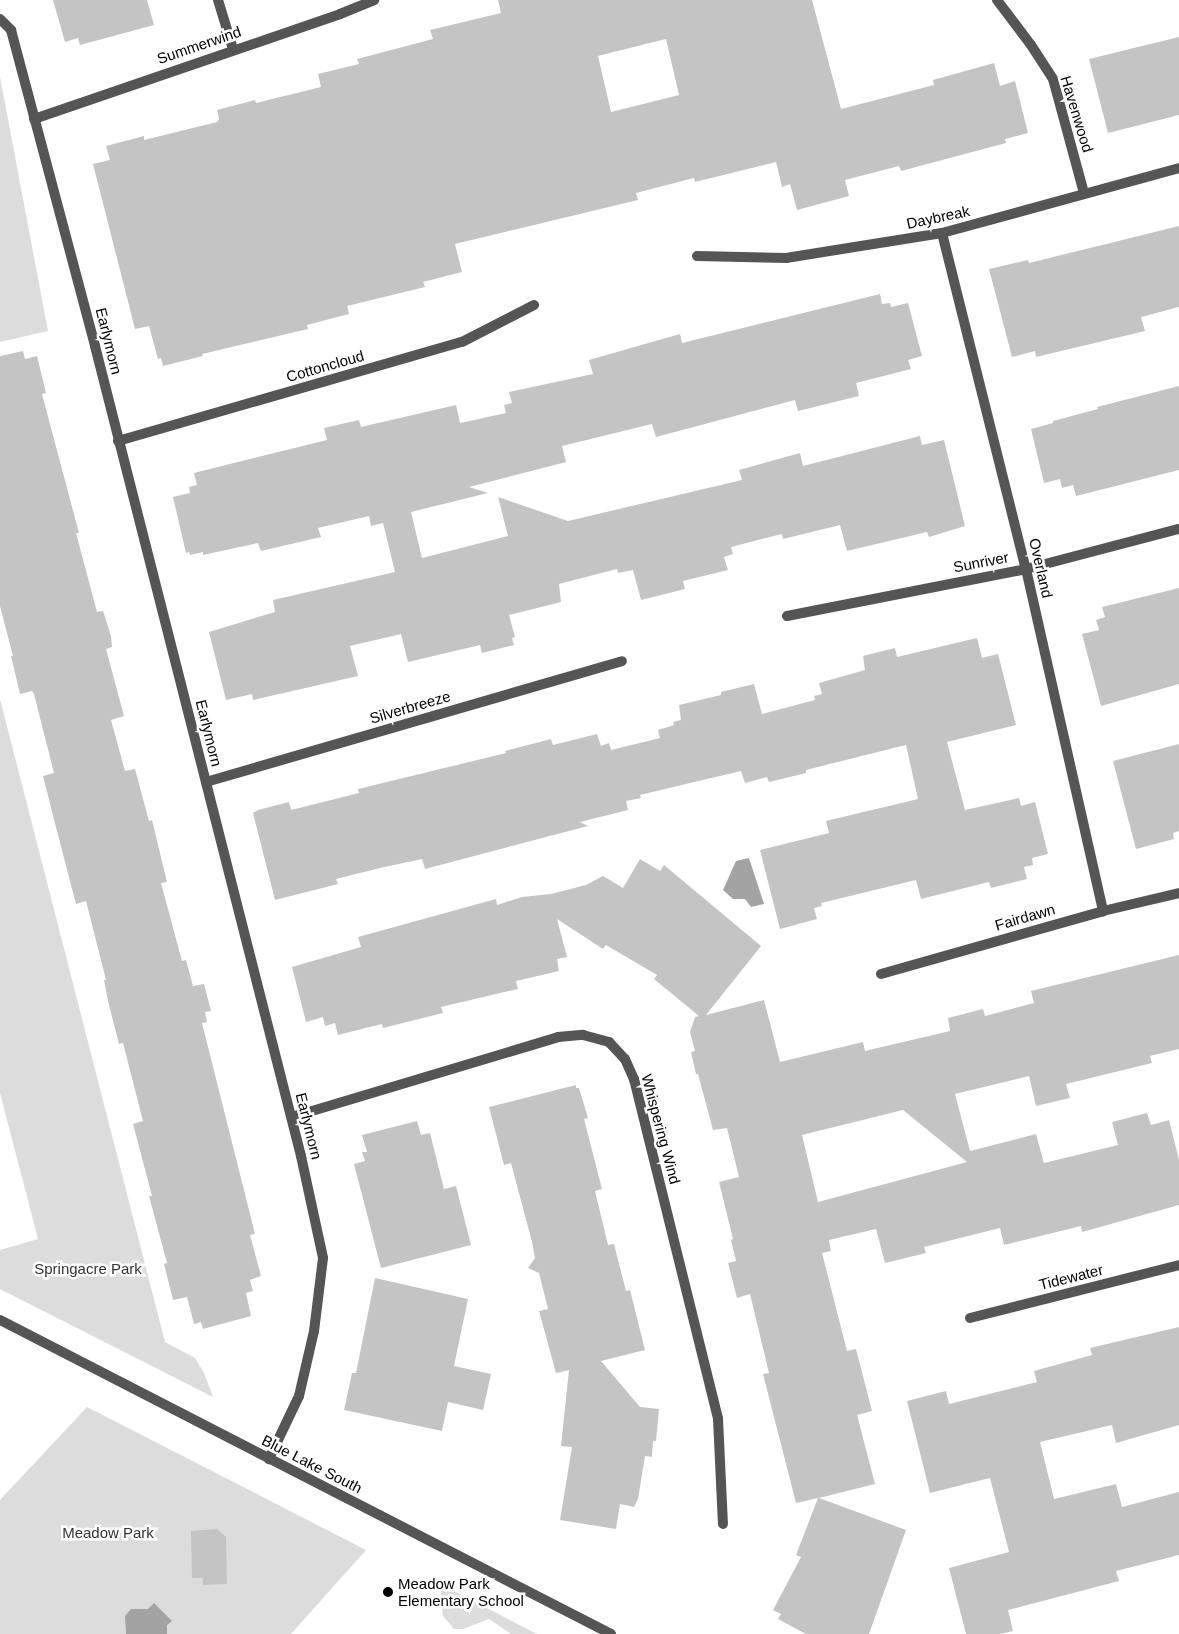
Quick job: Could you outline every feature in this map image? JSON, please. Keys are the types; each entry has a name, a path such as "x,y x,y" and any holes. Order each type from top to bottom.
{"street":[{"path":"218,0 233,49"},
{"name":"Summerwind","path":"34,119 233,49 340,14 374,0"},
{"name":"Havenwood","path":"997,0 1031,45 1053,79 1084,193"},
{"name":"Earlymorn","path":"0,19 11,30 95,346 292,1117 323,1258 314,1331 299,1396 269,1459"},
{"name":"Daybreak","path":"697,256 786,258 942,233 1179,168"},
{"name":"Overland","path":"942,233 1026,569 1102,911"},
{"name":"Cottoncloud","path":"118,441 462,342 534,305"},
{"name":"Sunriver","path":"786,616 1026,569 1179,530"},
{"name":"Silverbreeze","path":"206,782 622,661"},
{"name":"Fairdawn","path":"880,974 1102,911 1179,894"},
{"name":"Whispering Wind","path":"292,1117 558,1037 583,1035 609,1042 624,1059 634,1079 718,1419 724,1524"},
{"name":"Tidewater","path":"970,1318 1179,1265"},
{"name":"Blue Lake South","path":"0,1320 611,1634"}],"green space":[{"path":"0,77 48,331 0,342"},
{"name":"Springacre Park","path":"0,699 165,1342 195,1358 204,1373 213,1397 0,1289 0,1250 38,1239 0,1093"},
{"name":"Meadow Park","path":"87,1407 366,1550 291,1634 0,1634 0,1500"},
{"path":"440,1584 537,1634 511,1634 489,1619 463,1629 454,1629 443,1616"}],"shaded area":[{"path":"749,858 764,904 751,907 745,899 733,899 723,890 736,861"},
{"path":"154,1603 172,1621 167,1625 167,1634 126,1634 125,1616 131,1609 148,1609"}],"building":[{"path":"53,0 147,0 154,25 80,45 78,38 65,42"},
{"path":"498,0 812,0 841,109 934,85 933,80 994,63 1000,86 1015,81 1028,133 1005,139 1006,143 901,171 899,166 845,180 849,196 797,210 790,184 782,187 776,162 695,182 694,178 636,193 638,200 455,244 462,272 423,282 425,287 347,306 349,314 307,325 308,329 202,354 203,356 163,366 161,358 158,359 149,326 135,329 93,164 110,160 106,146 144,136 144,140 217,122 219,119 217,110 255,100 256,103 321,87 318,74 359,64 357,59 433,39 430,30 501,13","holes":["666,39 679,95 611,112 598,56"]},
{"path":"1179,37 1179,115 1108,133 1089,59"},
{"path":"1179,226 1179,307 1141,317 1145,331 1036,357 1035,351 1012,357 989,269 1028,260 1029,263"},
{"path":"880,294 882,304 890,303 891,307 908,303 922,356 908,360 911,369 856,383 859,396 798,411 795,400 656,437 652,424 562,446 566,462 469,487 488,493 411,512 422,558 508,536 498,497 568,521 742,480 739,470 800,453 803,466 920,436 922,445 944,440 965,526 929,537 927,532 847,551 840,525 783,539 782,534 731,547 733,554 724,557 728,570 683,581 685,589 641,600 633,570 618,573 617,569 559,584 561,602 509,615 515,637 512,638 514,645 482,653 480,645 408,662 401,634 350,646 358,676 253,700 252,694 226,700 209,632 275,612 273,600 395,572 383,523 371,526 369,516 318,528 321,537 261,551 258,543 203,555 203,552 190,555 189,552 186,553 173,497 190,493 189,487 197,485 194,473 327,440 324,428 359,420 361,427 456,405 460,423 506,413 504,405 512,403 509,392 593,374 589,360 680,334 682,343"},
{"path":"23,351 25,359 37,356 46,393 42,394 79,533 76,533 97,612 103,611 111,636 112,647 106,649 124,716 111,720 125,771 135,769 149,821 152,820 167,882 161,883 182,961 186,960 193,986 204,984 211,1011 205,1012 207,1022 202,1023 255,1234 250,1235 261,1276 250,1280 253,1291 246,1293 251,1316 203,1329 201,1322 194,1324 187,1297 173,1300 164,1264 167,1263 149,1196 152,1196 133,1124 143,1121 123,1043 119,1044 108,1001 104,980 106,980 86,901 76,904 58,835 43,776 54,773 34,694 32,691 20,694 11,656 13,656 0,606 0,356"},
{"path":"1179,386 1179,470 1076,496 1073,485 1062,488 1060,479 1044,483 1031,429 1098,409 1097,407"},
{"path":"1179,588 1179,684 1101,706 1082,634 1099,630 1096,620 1105,617 1102,607"},
{"path":"977,638 982,658 998,654 1016,725 947,742 965,810 1019,798 1021,806 1035,802 1048,854 1032,858 1033,865 1024,867 1027,879 991,888 989,882 921,899 916,880 821,903 822,906 814,908 817,919 780,929 760,850 829,833 826,821 918,799 906,745 806,770 806,773 769,782 767,777 745,783 741,771 640,795 641,798 626,801 628,810 580,822 588,826 425,869 422,859 380,868 336,879 338,884 275,900 253,813 258,810 289,802 291,810 359,793 358,789 506,753 505,751 551,739 553,745 597,734 601,746 609,743 611,750 660,738 658,730 674,725 673,722 681,720 679,705 721,695 721,692 754,684 762,714 815,700 814,696 822,694 819,683 865,670 863,656 895,648 897,657"},
{"path":"1179,744 1179,831 1173,833 1174,839 1136,849 1113,761"},
{"path":"640,859 660,871 664,865 761,946 706,1015 764,1000 780,1062 863,1042 865,1051 950,1031 948,1018 983,1009 985,1016 1034,1003 1031,991 1179,955 1179,1049 1150,1056 1152,1063 1066,1084 1070,1098 1036,1106 1029,1076 955,1094 970,1151 1036,1134 1044,1163 1118,1145 1112,1122 1147,1113 1151,1125 1169,1120 1179,1160 1179,1205 1082,1232 1081,1226 1004,1245 1000,1228 924,1247 926,1253 885,1263 876,1229 829,1240 831,1251 822,1253 847,1351 856,1349 872,1411 857,1415 875,1484 819,1498 906,1530 869,1634 806,1634 778,1619 781,1614 773,1610 801,1557 796,1555 818,1498 796,1503 763,1374 769,1373 750,1294 737,1298 728,1263 736,1261 731,1240 733,1239 719,1182 739,1177 727,1128 713,1130 698,1074 696,1074 691,1052 695,1051 690,1032 695,1017 699,1016 654,979 657,975 606,945 603,949 557,919 567,957 557,959 559,971 516,981 518,989 441,1007 443,1013 383,1028 382,1024 338,1035 335,1023 325,1026 323,1017 306,1022 292,967 361,947 358,937 496,899 497,905 522,897 551,894 586,885 603,876 623,888","holes":["903,1110 967,1162 818,1202 802,1135"]},
{"path":"576,1085 576,1088 579,1088 588,1118 584,1119 602,1189 595,1191 608,1245 614,1244 626,1291 630,1290 645,1350 601,1361 640,1407 659,1409 656,1441 653,1441 652,1457 645,1456 638,1499 634,1507 620,1504 616,1529 560,1520 572,1447 561,1446 569,1370 556,1373 539,1311 548,1309 539,1273 528,1268 535,1258 532,1242 511,1163 504,1165 489,1107"},
{"path":"417,1121 421,1135 430,1133 444,1189 456,1186 471,1245 381,1268 354,1164 365,1161 362,1152 367,1152 362,1135"},
{"path":"375,1278 468,1299 454,1366 491,1374 483,1410 448,1402 442,1431 344,1410 352,1373 356,1373"},
{"path":"1179,1327 1179,1425 1116,1443 1112,1425 1040,1442 1054,1499 1116,1484 1122,1507 1179,1492 1179,1555 1116,1571 1119,1581 1008,1610 1013,1631 1000,1634 966,1634 949,1568 1009,1552 990,1478 930,1493 907,1401 946,1391 949,1404 1037,1382 1034,1371 1092,1355 1090,1348"},
{"path":"217,1529 226,1537 227,1584 203,1585 203,1578 192,1578 191,1531"}],"place":[{"name":"Meadow Park Elementary School","path":"388,1592"}]}
